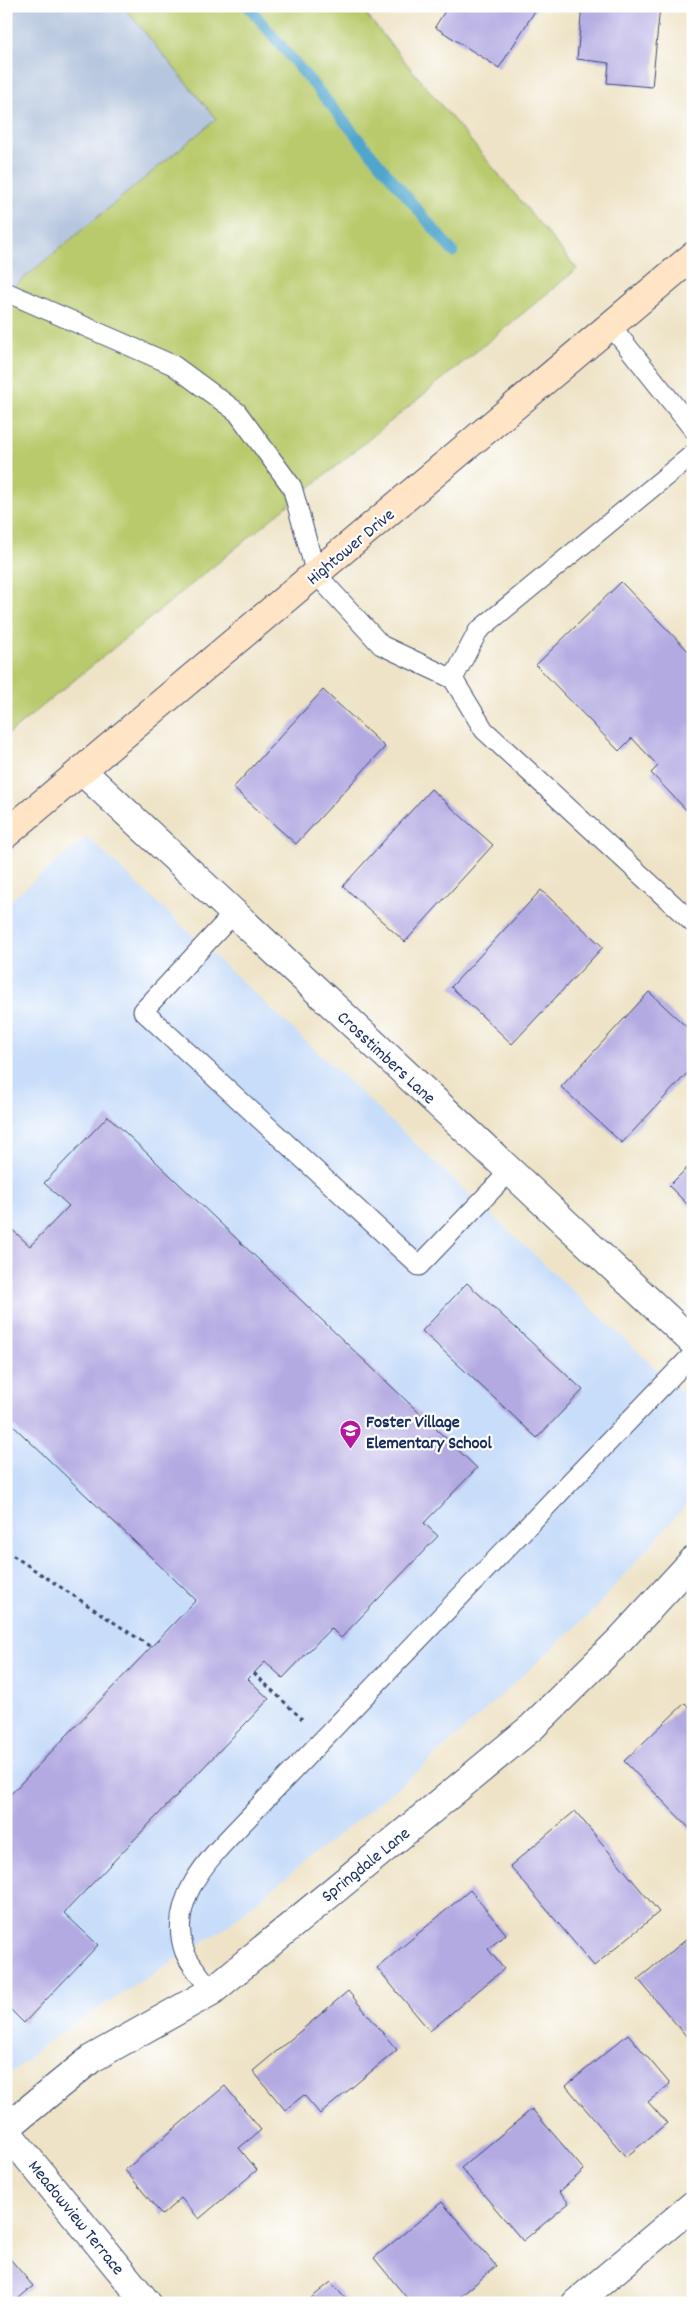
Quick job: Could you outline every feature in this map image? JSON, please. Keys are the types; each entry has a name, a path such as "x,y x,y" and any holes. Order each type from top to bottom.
{"street":[{"name":"Hightower Drive","path":"6,834 693,256"},
{"name":"Crosstimbers Lane","path":"82,771 693,1342"},
{"name":"Springdale Lane","path":"6,2130 90,2059 212,1991 532,1727 621,1639 693,1561"},
{"name":"Meadowview Terrace","path":"6,2130 148,2303"},
{"path":"576,2303 693,2205"}],"lane":[{"path":"6,292 173,365 237,412 292,488 316,574 381,645 453,679 484,730 693,923"},
{"path":"610,326 693,429"},
{"path":"453,679 478,631 693,454"},
{"path":"234,913 143,1011 419,1266 510,1171"},
{"path":"212,1991 184,1951 179,1916 195,1878 273,1792 693,1354"}],"path":[{"path":"6,1551 152,1647"},
{"path":"254,1673 304,1721"}],"shaded area":[{"path":"6,6 123,6 216,119 6,293"},
{"name":"Foster Village Elementary School","path":"87,837 693,1403 693,1497 591,1613 425,1765 222,1930 51,2039 6,2078 6,904"}],"green space":[{"path":"123,6 359,6 577,269 6,736 6,293 216,119"}],"building":[{"path":"448,6 538,6 499,68 435,27"},
{"path":"582,6 660,6 652,87 607,83 609,63 577,59"},
{"path":"621,582 693,656 691,670 693,672 693,817 651,773 658,766 632,738 619,751 536,665"},
{"path":"323,690 385,747 296,844 233,788"},
{"path":"431,789 493,845 405,942 343,886"},
{"path":"541,890 603,947 512,1044 451,987"},
{"path":"649,992 693,1033 693,1067 622,1143 561,1087"},
{"path":"108,1116 477,1468 424,1523 438,1536 341,1638 331,1628 283,1678 265,1662 248,1679 269,1699 64,1913 98,1945 24,2023 6,2005 6,1799 196,1600 6,1419 6,1224 30,1246 69,1206 44,1183"},
{"path":"693,1162 693,1210 669,1186"},
{"path":"467,1283 583,1390 537,1438 422,1331"},
{"path":"685,1703 693,1711 693,1832 624,1761"},
{"path":"575,1811 659,1912 594,1966 510,1866"},
{"path":"470,1890 506,1934 488,1949 504,1969 430,2031 377,1968"},
{"path":"693,1934 693,2044 638,1979"},
{"path":"348,1991 397,2050 320,2114 304,2095 285,2110 253,2071"},
{"path":"628,2034 670,2084 648,2102 667,2123 626,2157 566,2086"},
{"path":"225,2086 261,2130 239,2148 257,2170 199,2219 181,2198 162,2215 125,2170"},
{"path":"532,2109 584,2170 559,2192 569,2203 523,2241 461,2168"},
{"path":"442,2202 496,2266 453,2303 411,2303 374,2258"},
{"path":"6,2254 33,2286 13,2303 6,2303"},
{"path":"331,2282 349,2303 305,2303"}],"waterway":[{"path":"248,6 453,252"}],"place":[{"name":"Foster Village Elementary School","path":"350,1450"}]}
